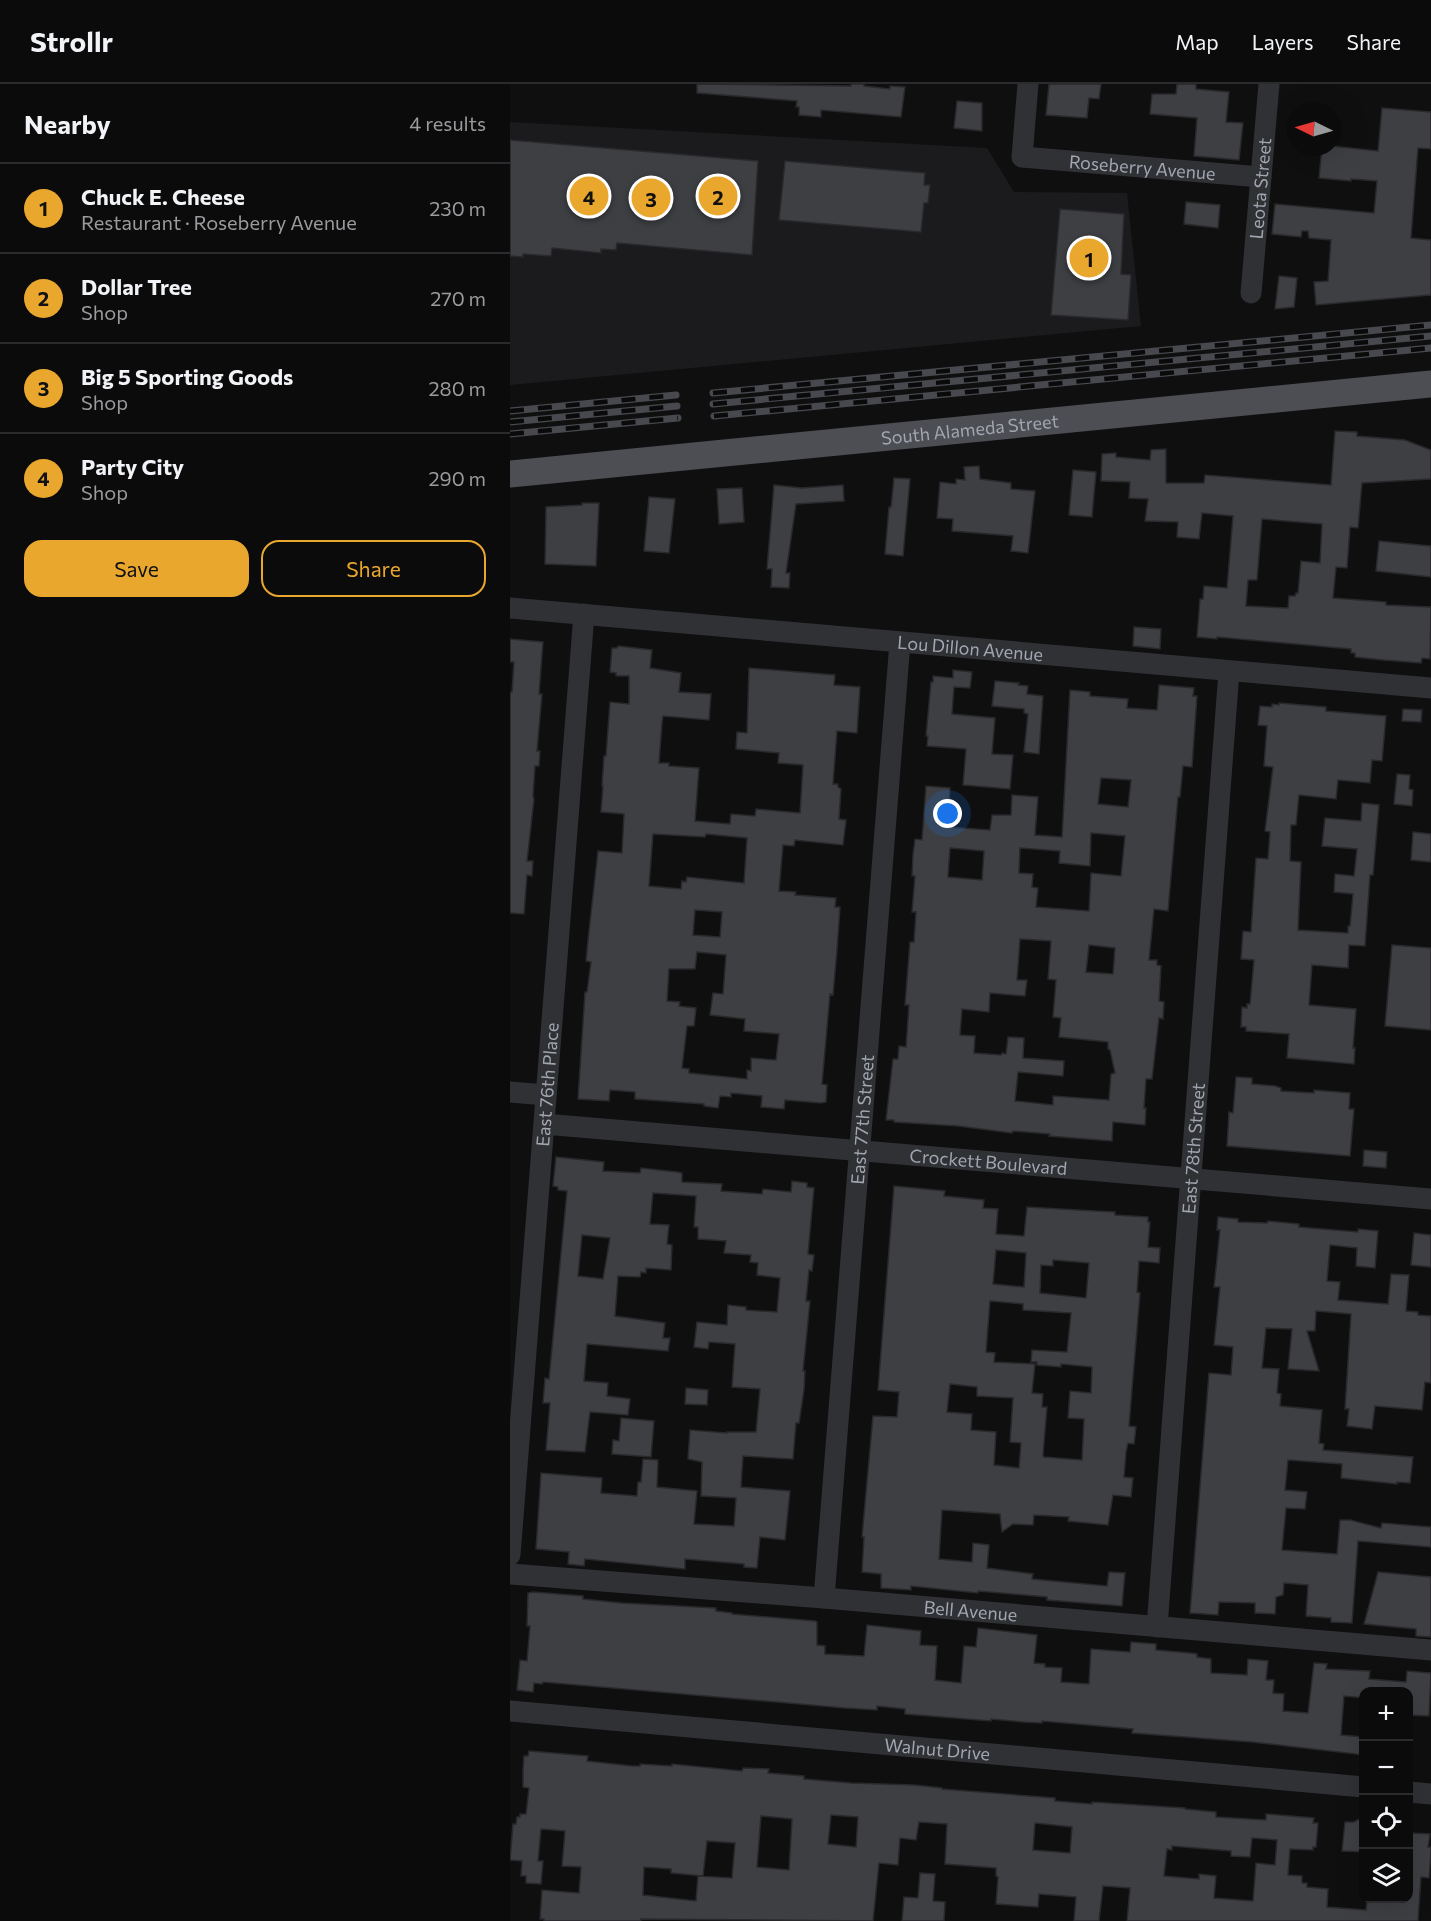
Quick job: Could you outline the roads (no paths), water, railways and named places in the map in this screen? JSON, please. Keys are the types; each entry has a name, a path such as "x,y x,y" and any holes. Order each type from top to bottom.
{"main road":[{"name":"South Alameda Street","path":"510,474 1431,384"}],"street":[{"name":"Roseberry Avenue","path":"1028,84 1022,157 1261,177"},
{"name":"Leota Street","path":"1251,293 1269,84"},
{"name":"Lou Dillon Avenue","path":"510,608 1431,688"},
{"name":"East 76th Place","path":"510,1555 513,1475 544,1124 584,614"},
{"name":"East 77th Street","path":"824,1598 900,642"},
{"name":"East 78th Street","path":"1157,1627 1229,671"},
{"path":"510,1092 546,1095"},
{"name":"Crockett Boulevard","path":"544,1124 1431,1199"},
{"name":"Bell Avenue","path":"510,1574 824,1598 1431,1650"},
{"name":"Walnut Drive","path":"510,1711 1359,1787"},
{"path":"1413,1792 1431,1794"}],"railway":[{"path":"713,393 1431,325"},
{"path":"713,404 1431,336"},
{"path":"714,416 1431,348"},
{"path":"510,411 676,395"},
{"path":"510,422 677,406"},
{"path":"510,434 678,418"}],"place":[{"name":"Party City","path":"589,196"},
{"name":"Dollar Tree","path":"718,196"},
{"name":"Big 5 Sporting Goods","path":"651,198"},
{"name":"Chuck E. Cheese","path":"1089,258"}]}
